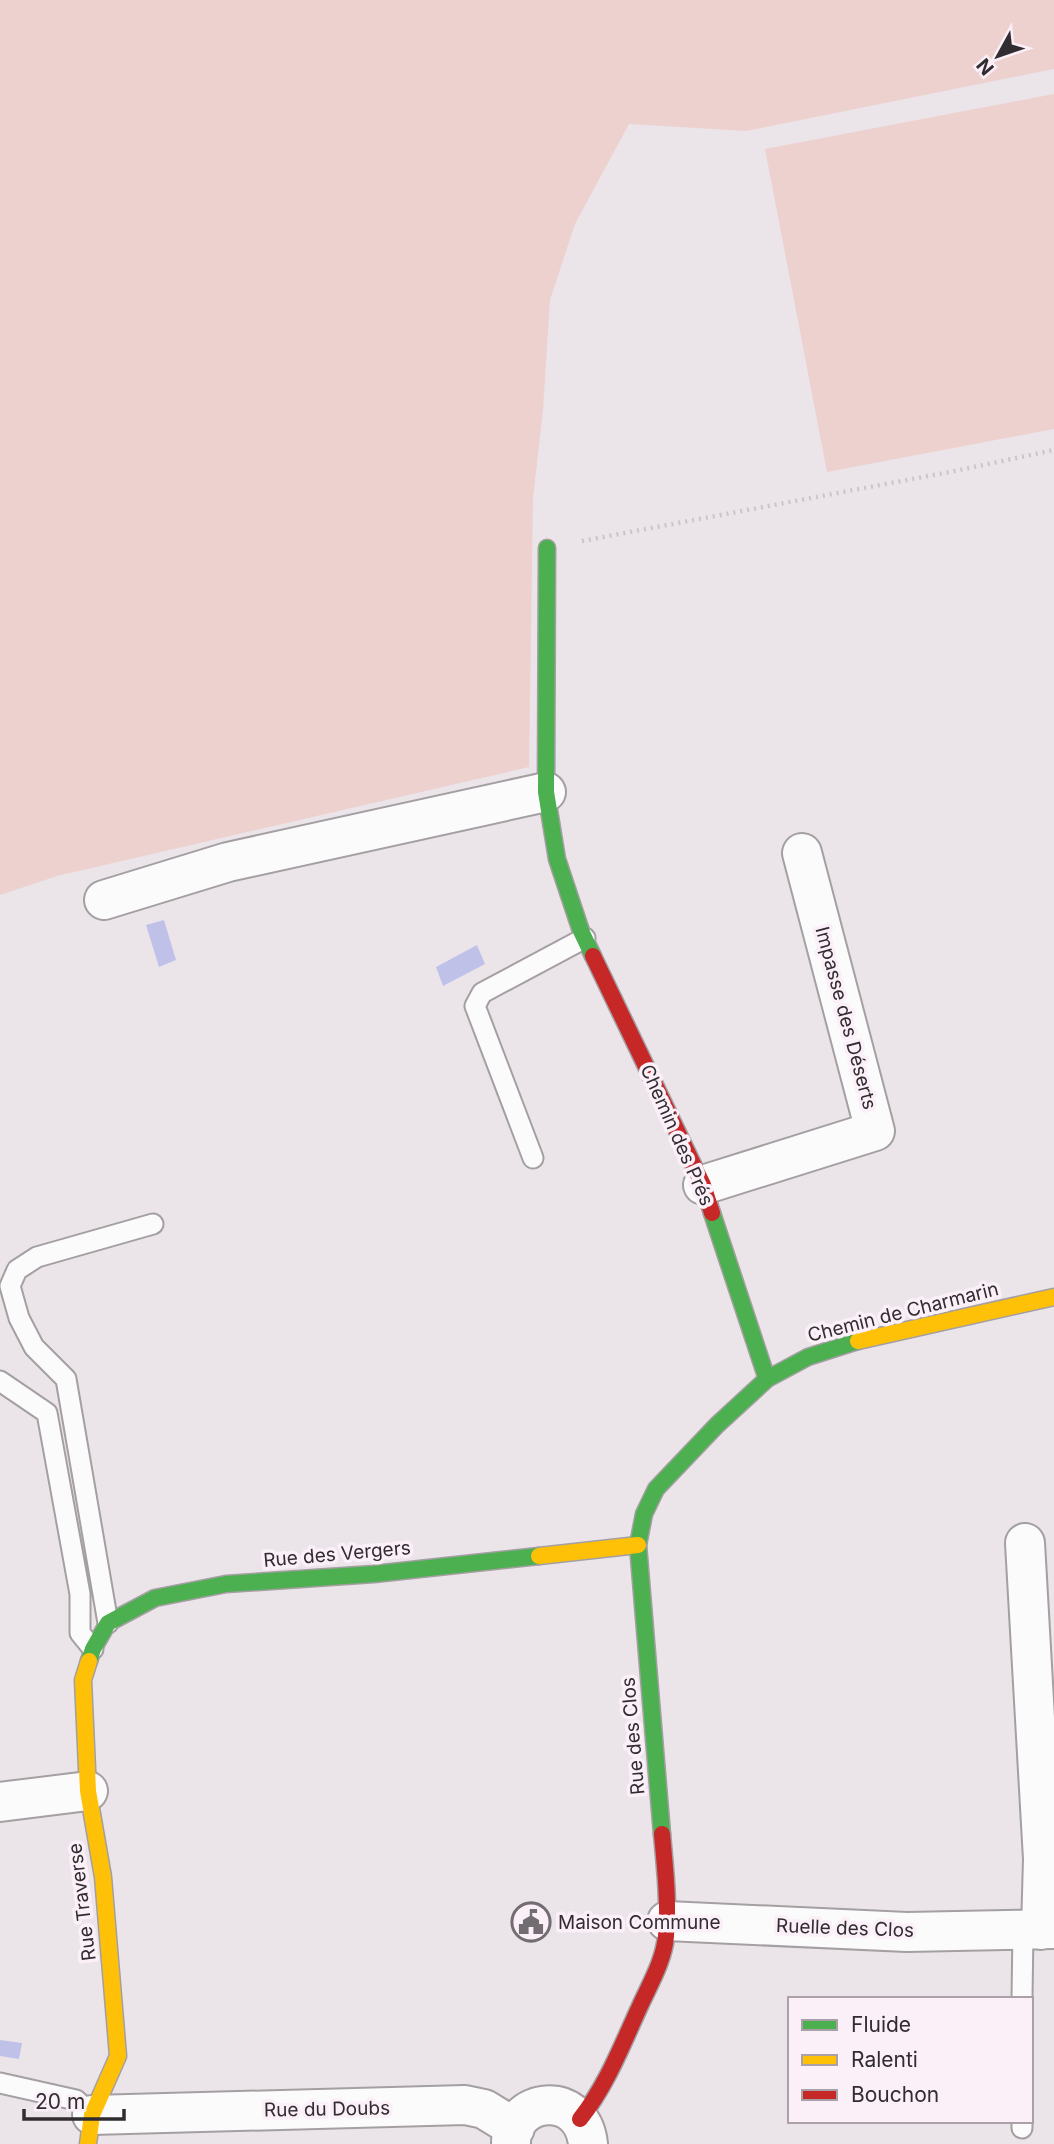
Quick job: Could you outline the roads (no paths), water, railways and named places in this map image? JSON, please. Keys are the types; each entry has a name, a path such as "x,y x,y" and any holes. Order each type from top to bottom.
{"street":[{"name":"Chemin des Prés","path":"547,548 546,793 557,859 585,938 703,1185 767,1379"},
{"path":"104,900 228,862 546,793"},
{"name":"Impasse des Déserts","path":"703,1185 876,1131 802,853"},
{"name":"Chemin de Charmarin","path":"767,1379 808,1357 851,1343 1054,1297"},
{"name":"Rue des Clos","path":"584,2131 600,2090 657,1968 666,1938 667,1889 638,1545 644,1514 656,1489 717,1424 767,1379"},
{"path":"1025,1543 1043,1858 1039,1930"},
{"name":"Rue des Vergers","path":"108,1622 155,1598 226,1584 373,1574 638,1545"},
{"path":"93,1649 108,1622"},
{"name":"Rue Traverse","path":"90,2129 118,2056 103,1877 88,1791 83,1680 93,1649"},
{"path":"0,1802 88,1791"},
{"name":"Ruelle des Clos","path":"667,1921 907,1932 1039,1930"},
{"name":"Rue du Doubs","path":"90,2129 465,2105 484,2109 513,2136"},
{"path":"513,2136 523,2115 546,2105 559,2106 570,2111 584,2131"}],"lane":[{"path":"533,1158 475,1006 482,993 585,938"},
{"path":"108,1622 66,1379 34,1347 19,1318 10,1286 18,1270 37,1257 153,1224"},
{"path":"0,1381 47,1413 80,1594 80,1633 93,1649"},
{"path":"1023,1997 1039,1930"},
{"path":"0,2084 76,2100 90,2129"}],"water":[{"path":"164,920 176,960 159,967 146,925"},
{"path":"477,945 485,964 443,986 436,967"},
{"path":"0,2040 22,2043 19,2059 0,2056"}],"place":[{"name":"Maison Commune","path":"531,1922"}]}
